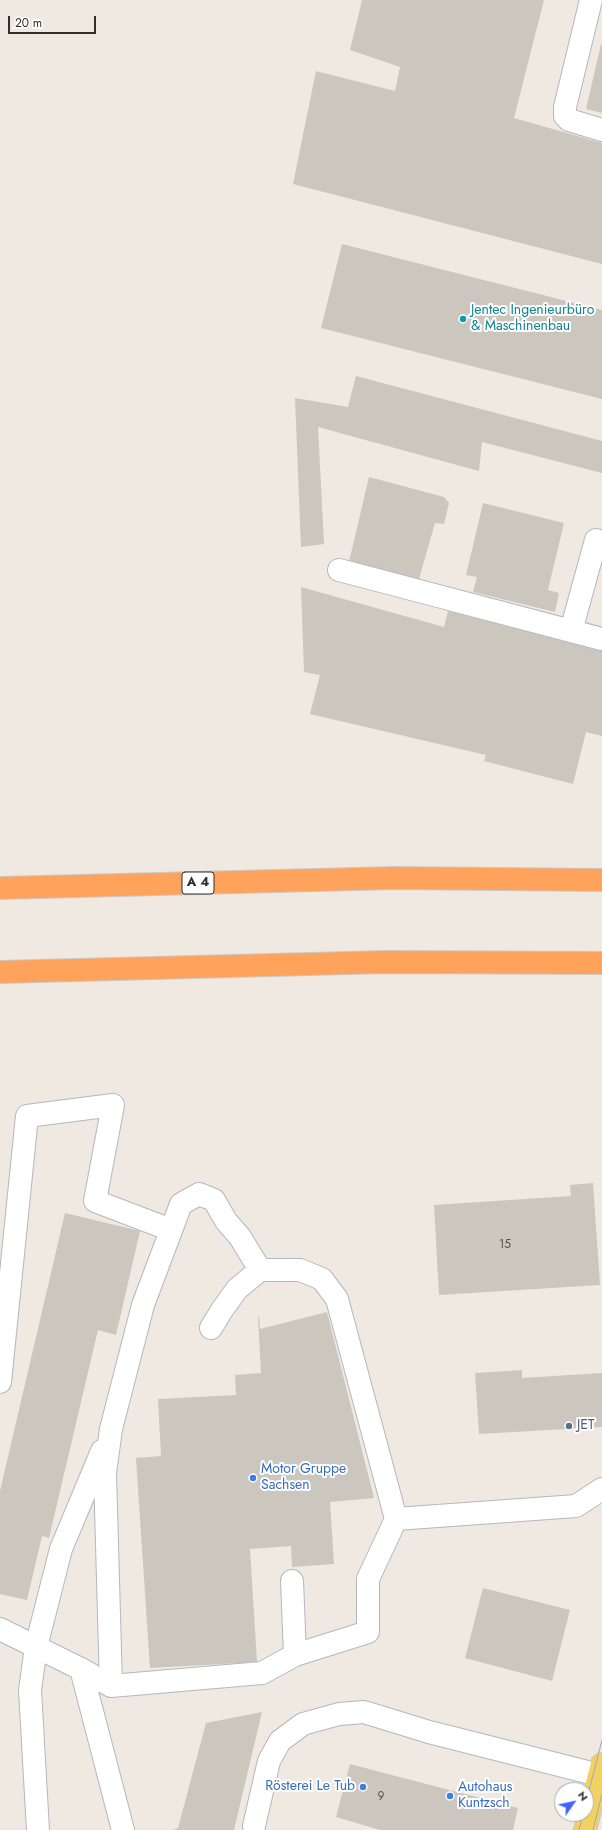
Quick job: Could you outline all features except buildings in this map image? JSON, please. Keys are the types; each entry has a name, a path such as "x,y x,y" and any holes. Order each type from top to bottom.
{"highway":[{"name":"A 4","path":"0,888 395,878 602,880"},
{"path":"0,972 386,962 602,963"}],"main road":[{"path":"585,1830 601,1770"}],"lane":[{"path":"591,0 565,107 565,116 569,120 602,130"},
{"path":"571,631 596,540 602,542"},
{"path":"339,570 602,639"},
{"path":"0,1382 27,1116 113,1105 95,1201 171,1230"},
{"path":"38,1830 30,1690 36,1647 62,1549 111,1429 143,1305 181,1204 199,1194 214,1200 226,1221 240,1237 260,1270"},
{"path":"0,1629 81,1669 111,1686 262,1673 295,1655 368,1632 368,1579 396,1519 337,1298 322,1279 300,1270 260,1270 238,1289 222,1310 211,1328"},
{"path":"111,1429 106,1473 111,1686"},
{"path":"396,1519 576,1506 602,1490"},
{"path":"292,1581 295,1655"},
{"path":"81,1669 123,1830"},
{"path":"254,1826 269,1761 280,1741 303,1724 338,1714 364,1712 429,1732 601,1770"}],"tram line":[{"path":"591,1782 602,1740"},
{"path":"593,1830 602,1794"},
{"path":"579,1830 581,1822"}],"place":[{"name":"Jentec Ingenieurbüro & Maschinenbau","path":"463,319"},
{"name":"JET","path":"569,1426"},
{"name":"Motor Gruppe Sachsen","path":"253,1478"},
{"name":"Rösterei Le Tub","path":"363,1787"},
{"name":"Autohaus Kuntzsch","path":"450,1796"}]}
